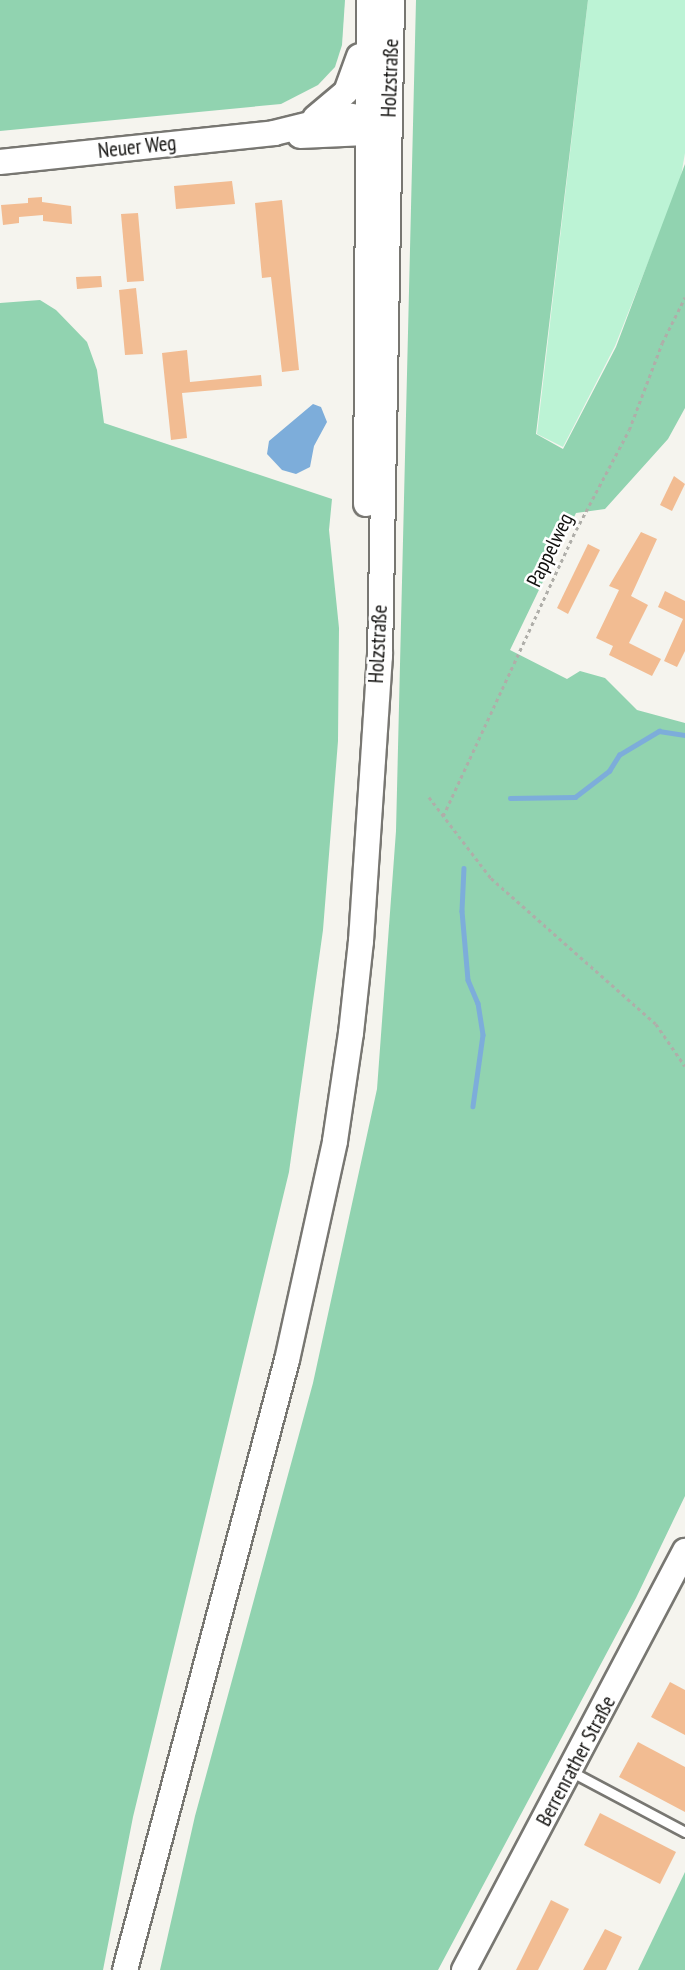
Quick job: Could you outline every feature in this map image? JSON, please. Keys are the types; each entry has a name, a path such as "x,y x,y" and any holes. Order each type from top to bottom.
{"main road":[{"name":"Holzstraße","path":"373,707 367,660 368,184 392,0"},
{"name":"Holzstraße","path":"368,10 374,124 386,253 380,656 373,707"},
{"path":"368,10 346,92 314,128 352,158 368,184"},
{"name":"Neuer Weg","path":"0,162 374,124"},
{"path":"125,1970 174,1774 287,1360 335,1141 361,941 373,707"},
{"name":"Berrenrather Straße","path":"464,1970 685,1551"},
{"path":"135,1970 139,1922"}],"lane":[{"path":"570,1771 685,1832"}],"path":[{"name":"Pappelweg","path":"443,816 576,530 629,430 662,343 685,298"},
{"path":"429,797 491,878 656,1024 685,1066"}],"green space":[{"path":"0,0 345,0 342,45 335,67 318,85 281,104 0,131"},
{"path":"416,0 588,0 536,434 563,449 616,347 685,164 685,408 668,439 605,509 576,513 510,650 567,679 580,671 605,678 637,710 685,723 685,1496 636,1598 438,1970 160,1970 195,1816 313,1383 377,1089 396,831"},
{"path":"588,0 685,0 685,153 680,182 615,346 563,447 537,434"},
{"path":"40,300 56,310 87,342 97,370 104,423 332,499 329,530 339,628 338,741 323,930 289,1172 133,1817 103,1970 0,1970 0,303"},
{"path":"685,1872 685,1970 638,1970"}],"water":[{"path":"313,404 321,407 327,422 314,446 310,467 296,474 282,470 267,454 269,441"}],"building":[{"path":"232,181 235,204 176,209 174,186"},
{"path":"42,197 42,202 71,206 72,224 43,221 43,215 19,217 19,223 3,225 1,205 28,203 28,198"},
{"path":"282,200 299,370 282,372 271,277 262,278 255,203"},
{"path":"138,213 144,281 127,282 121,214"},
{"path":"101,276 102,287 77,289 76,277"},
{"path":"136,288 143,354 125,355 119,290"},
{"path":"187,350 190,382 261,375 262,386 182,393 187,438 171,440 162,353"},
{"path":"674,476 685,484 672,511 660,505"},
{"path":"641,532 657,539 631,596 648,605 629,643 661,659 652,676 609,655 613,646 596,638 619,590 609,586"},
{"path":"588,544 600,550 568,614 557,608"},
{"path":"665,591 685,601 685,651 677,667 664,661 683,619 658,607"},
{"path":"670,1682 685,1690 685,1735 651,1717"},
{"path":"638,1742 685,1767 685,1812 619,1777"},
{"path":"600,1813 676,1852 660,1884 584,1845"},
{"path":"551,1900 569,1909 538,1970 516,1970"},
{"path":"605,1929 622,1937 606,1970 583,1970"}],"waterway":[{"path":"510,798 575,797 609,771 619,755 659,731 685,735"},
{"path":"464,868 462,911 468,980 478,1003 483,1035 473,1106"}]}
